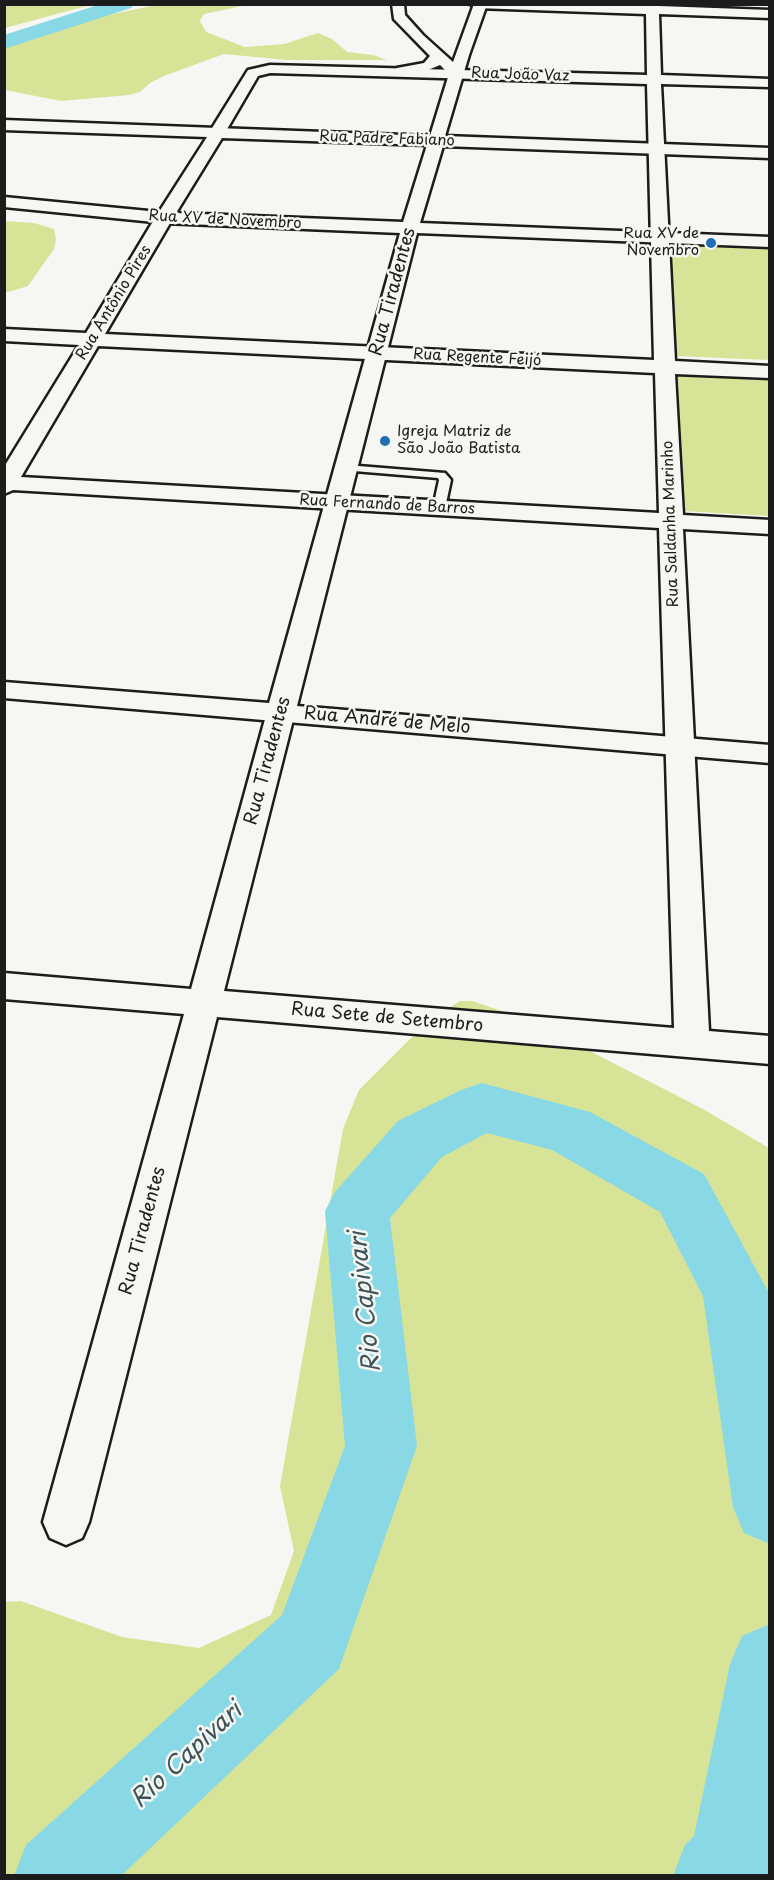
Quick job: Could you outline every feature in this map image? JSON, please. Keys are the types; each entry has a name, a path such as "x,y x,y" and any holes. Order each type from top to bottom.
{"street":[{"path":"398,4 399,16 437,55 460,64"},
{"path":"476,4 652,8 770,15"},
{"name":"Rua Tiradentes","path":"66,1522 410,228 460,64 481,5"},
{"name":"Rua Saldanha Marinho","path":"652,8 659,238 692,1044"},
{"path":"402,71 428,66 435,62 437,55"},
{"name":"Rua João Vaz","path":"270,69 402,71 460,64 654,79 770,83"},
{"name":"Rua Antônio Pires","path":"5,484 253,73 270,69"},
{"name":"Rua Padre Fabiano","path":"4,125 770,153"},
{"name":"Rua XV de Novembro","path":"4,202 164,218 770,243"},
{"name":"Rua Regente Feijó","path":"4,335 770,372"},
{"name":"Rua Fernando de Barros","path":"5,484 770,527"},
{"name":"Rua André de Melo","path":"4,690 770,754"},
{"name":"Rua Sete de Setembro","path":"4,986 770,1050"}],"lane":[{"path":"346,468 441,475 445,480 440,508"}],"green space":[{"path":"5,4 90,4 90,5 5,28"},
{"path":"156,5 247,5 204,14 200,21 206,32 245,47 284,44 318,33 332,39 347,52 373,55 387,60 287,60 224,54 164,76 150,83 140,92 129,95 61,101 5,90 5,45 66,24"},
{"path":"5,221 34,223 54,229 56,239 54,249 28,286 5,293"},
{"path":"667,243 769,247 769,360 675,356"},
{"path":"673,374 769,378 769,516 683,511"},
{"path":"460,1001 472,1001 529,1020 703,1109 769,1148 769,1875 5,1876 5,1602 21,1601 122,1637 199,1648 271,1615 294,1551 280,1486 343,1129 359,1090 428,1021"}],"waterway":[{"name":"Rio Capivari","path":"4,42 124,4"},
{"name":"Rio Capivari","path":"57,1876 311,1641 381,1446 357,1211 420,1139 482,1107 569,1130 682,1193 736,1293 770,1507"},
{"path":"707,1240 770,1302"},
{"name":"Rio Capivari","path":"716,1876 733,1858 770,1664"}],"place":[{"name":"Rua XV de Novembro","path":"711,243"},
{"name":"Igreja Matriz de São João Batista","path":"385,441"}]}
